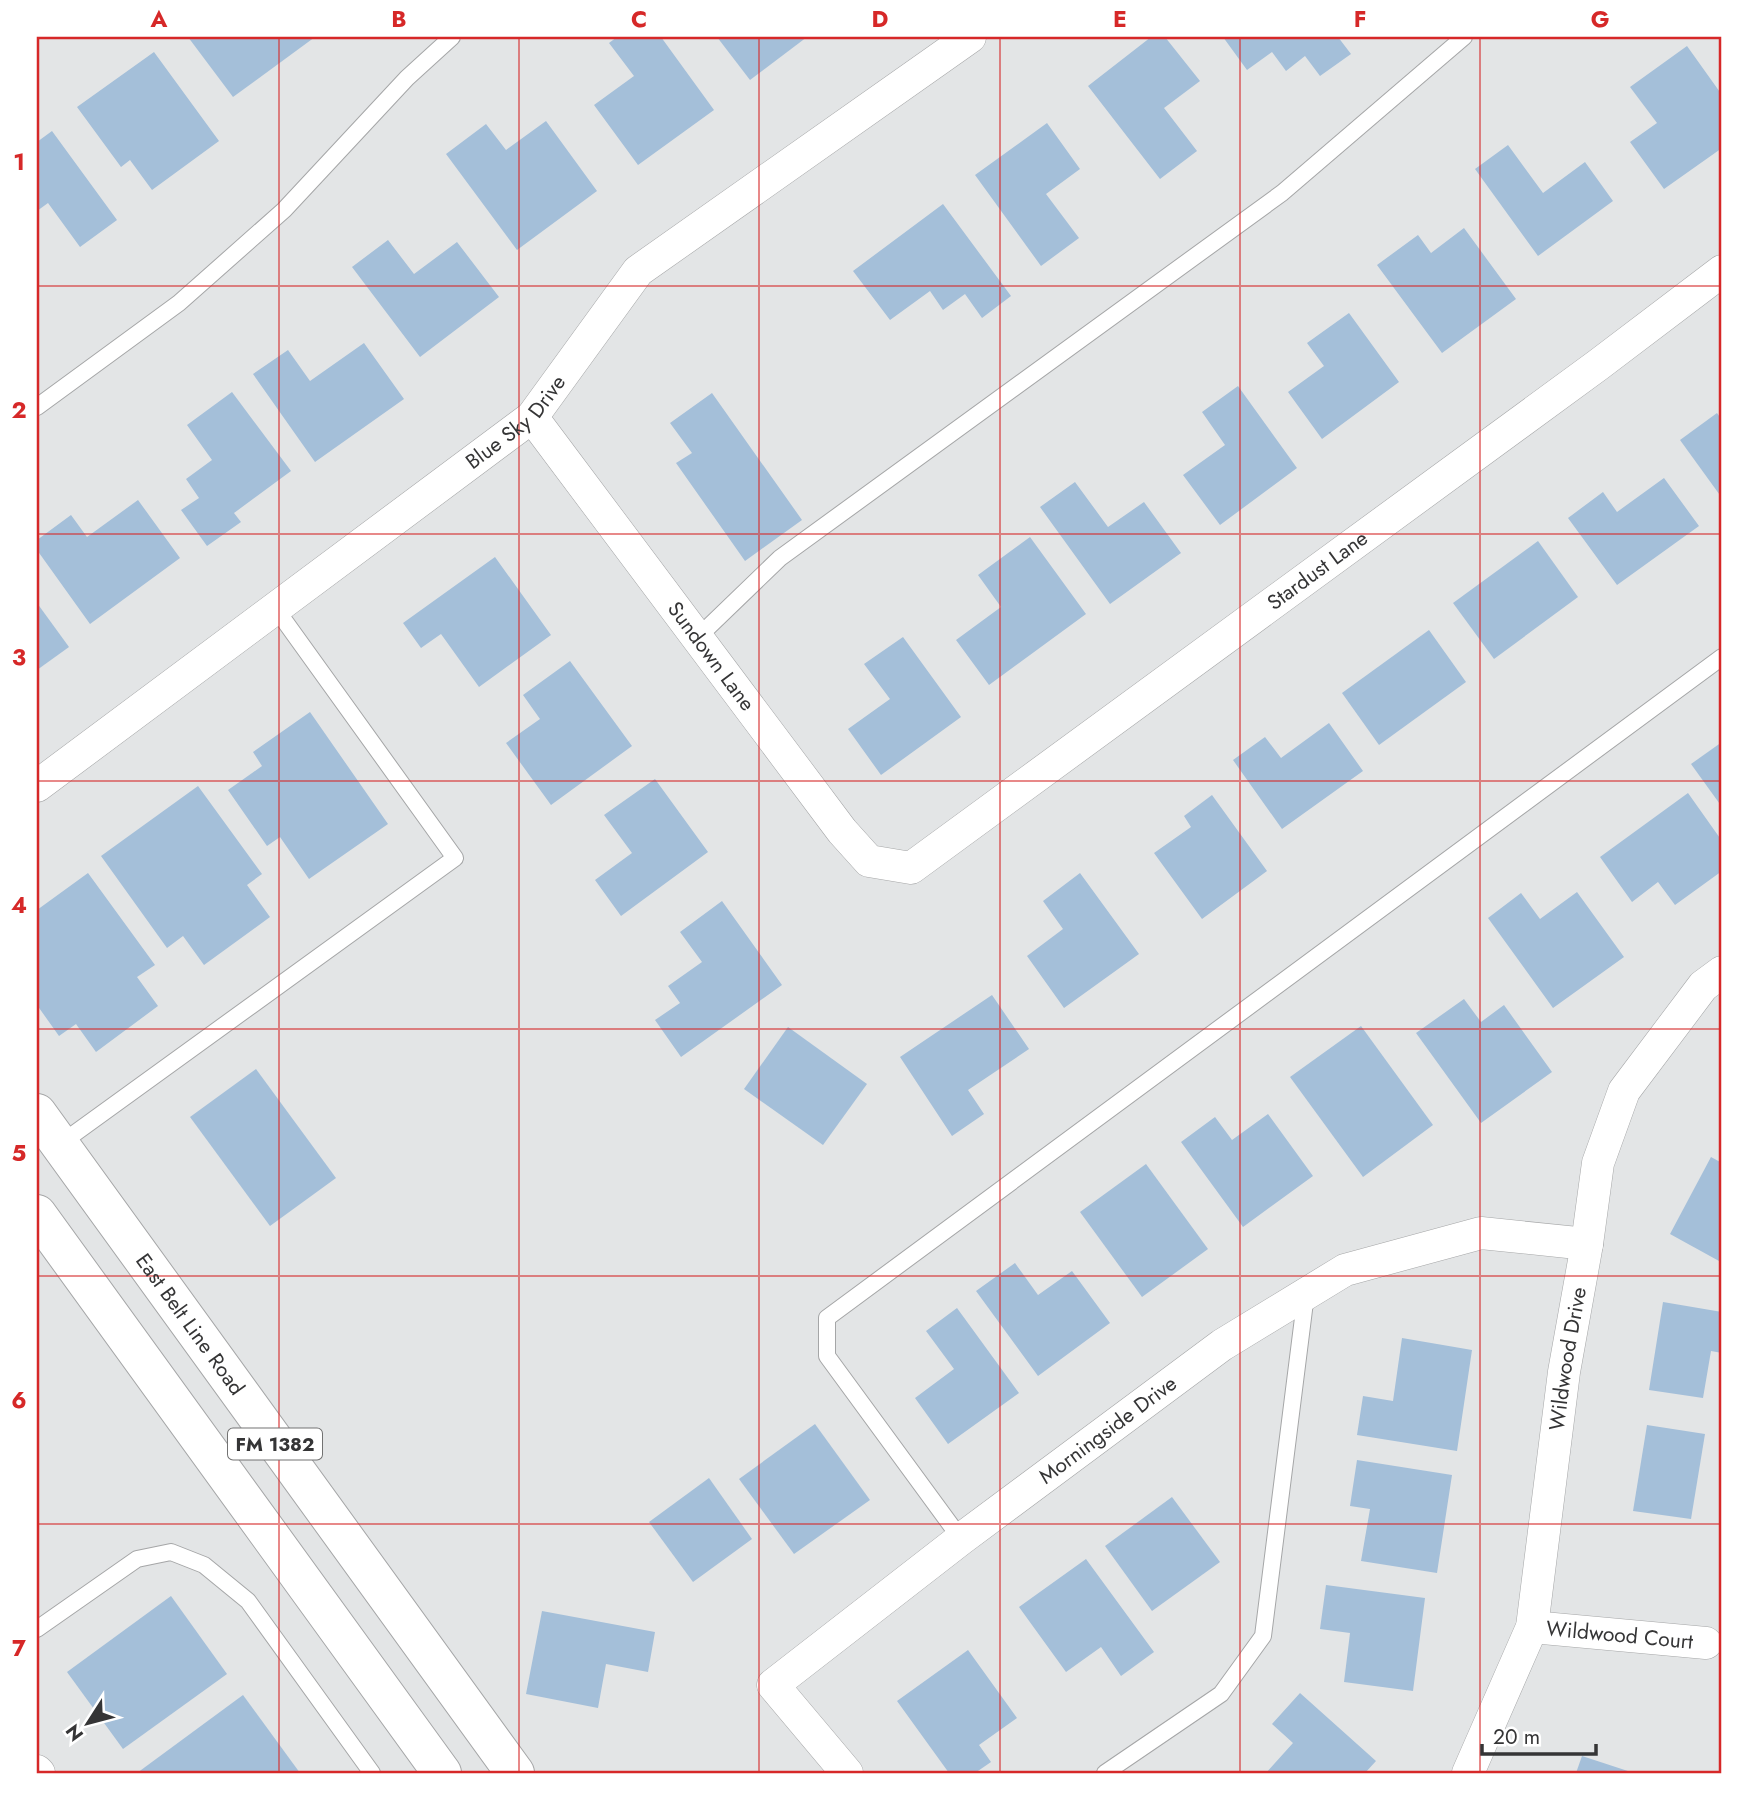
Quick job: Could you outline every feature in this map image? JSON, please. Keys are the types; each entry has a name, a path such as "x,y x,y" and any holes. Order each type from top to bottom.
{"main road":[{"name":"East Belt Line Road","path":"37,1113 515,1773"},
{"name":"FM 1382","path":"37,1214 442,1773"}],"street":[{"name":"Blue Sky Drive","path":"37,786 532,417 638,271 970,37"},
{"name":"Stardust Lane","path":"911,868 1598,365 1722,271"},
{"name":"Sundown Lane","path":"532,417 842,831 869,861 911,868"},
{"name":"Wildwood Drive","path":"1468,1773 1532,1627 1564,1371 1587,1244 1598,1163 1624,1091 1703,986 1722,972"},
{"name":"Morningside Drive","path":"847,1773 773,1685 961,1539 1222,1345 1345,1270 1481,1233 1587,1244"},
{"name":"Wildwood Court","path":"1532,1627 1706,1643"}],"lane":[{"path":"37,407 179,303 284,210 407,78 452,37"},
{"path":"697,638 780,558 1282,193 1464,37"},
{"path":"60,1144 455,858 276,609"},
{"path":"961,1539 827,1356 827,1318 1722,657"},
{"path":"1105,1773 1221,1694 1263,1636 1306,1294"},
{"path":"37,1629 137,1559 171,1552 204,1565 248,1601 372,1773"}],"building":[{"path":"188,37 315,37 233,97"},
{"path":"617,37 661,37 714,110 638,165 594,105 634,76 609,43"},
{"path":"717,37 807,37 750,80"},
{"path":"1151,37 1165,37 1200,81 1164,108 1197,151 1160,179 1088,86"},
{"path":"1223,37 1338,37 1351,54 1320,76 1305,56 1286,71 1272,52 1247,70"},
{"path":"1687,46 1722,95 1722,148 1664,189 1630,142 1657,123 1630,87"},
{"path":"154,52 219,141 152,190 130,160 121,167 77,107"},
{"path":"546,121 597,191 517,250 446,154 486,124 506,150"},
{"path":"1047,123 1080,169 1046,194 1079,238 1041,266 975,175"},
{"path":"52,131 117,220 80,247 48,203 37,211 37,142"},
{"path":"1508,145 1543,193 1585,162 1613,201 1538,256 1475,169"},
{"path":"943,204 1011,296 982,318 965,294 943,310 930,291 890,320 853,271"},
{"path":"1464,228 1516,299 1442,353 1377,265 1418,235 1431,253"},
{"path":"388,240 414,274 457,242 499,297 420,357 352,267"},
{"path":"1349,313 1399,382 1322,439 1288,392 1324,366 1307,343"},
{"path":"364,343 404,399 315,462 253,374 288,350 310,381"},
{"path":"1238,386 1297,468 1220,525 1183,475 1225,445 1202,412"},
{"path":"232,392 291,471 234,513 241,522 207,546 181,510 199,498 186,479 212,460 187,425"},
{"path":"712,393 802,520 745,561 676,463 692,453 670,423"},
{"path":"1717,413 1722,420 1722,498 1680,440"},
{"path":"1664,478 1699,526 1617,585 1568,518 1603,492 1617,512"},
{"path":"1075,482 1108,527 1144,502 1181,553 1110,604 1040,507"},
{"path":"138,500 180,558 90,624 37,550 37,540 71,515 87,537"},
{"path":"1030,537 1086,614 989,685 956,640 1001,607 978,575"},
{"path":"1538,541 1578,597 1494,659 1453,603"},
{"path":"495,557 551,635 479,687 441,634 421,648 403,623"},
{"path":"37,603 69,647 37,670"},
{"path":"1429,630 1466,682 1379,745 1342,693"},
{"path":"903,637 961,717 881,775 848,729 890,699 864,664"},
{"path":"570,661 632,746 551,805 506,743 540,719 523,695"},
{"path":"310,712 388,824 309,879 280,837 267,846 228,790 262,766 253,752"},
{"path":"1329,723 1363,771 1282,829 1233,760 1265,737 1281,758"},
{"path":"1722,742 1722,807 1691,764"},
{"path":"655,779 708,852 621,916 595,880 632,853 604,815"},
{"path":"198,786 262,874 247,885 270,917 204,965 183,936 167,948 101,856"},
{"path":"1688,793 1722,841 1722,871 1675,905 1658,882 1632,902 1600,857"},
{"path":"1212,795 1267,871 1202,919 1154,853 1191,827 1184,816"},
{"path":"88,873 155,965 137,977 158,1006 96,1052 76,1024 59,1036 37,1005 37,910"},
{"path":"1080,873 1139,954 1064,1008 1027,956 1063,929 1043,901"},
{"path":"1577,892 1624,957 1553,1008 1488,918 1521,893 1540,919"},
{"path":"722,901 782,985 681,1057 655,1020 680,1003 668,986 702,962 680,932"},
{"path":"992,995 1029,1049 968,1090 984,1114 952,1136 900,1057"},
{"path":"1464,999 1481,1022 1504,1005 1552,1072 1481,1123 1416,1033"},
{"path":"1361,1026 1433,1125 1363,1177 1290,1077"},
{"path":"788,1027 867,1084 823,1145 744,1089"},
{"path":"256,1069 336,1178 270,1226 190,1117"},
{"path":"1268,1114 1313,1176 1243,1227 1181,1142 1215,1117 1232,1140"},
{"path":"1711,1157 1722,1163 1722,1254 1719,1261 1670,1234"},
{"path":"1146,1164 1208,1249 1142,1297 1080,1212"},
{"path":"1015,1263 1038,1295 1072,1271 1110,1323 1038,1376 976,1291"},
{"path":"1663,1302 1722,1312 1722,1353 1711,1351 1703,1398 1649,1390"},
{"path":"957,1308 1019,1393 948,1444 915,1398 954,1369 926,1331"},
{"path":"1402,1338 1472,1350 1457,1451 1357,1435 1363,1396 1393,1401"},
{"path":"815,1424 870,1500 794,1554 739,1479"},
{"path":"1647,1425 1705,1434 1691,1519 1633,1511"},
{"path":"1357,1460 1452,1475 1437,1573 1361,1561 1370,1509 1350,1506"},
{"path":"709,1478 752,1539 693,1582 649,1522"},
{"path":"1172,1497 1220,1562 1152,1611 1105,1546"},
{"path":"1086,1559 1154,1652 1121,1676 1101,1647 1066,1672 1019,1607"},
{"path":"1326,1585 1425,1598 1413,1691 1344,1682 1350,1633 1320,1629"},
{"path":"171,1596 227,1674 123,1749 67,1672"},
{"path":"542,1611 655,1632 648,1672 606,1664 598,1708 526,1694"},
{"path":"968,1650 1017,1718 979,1745 991,1762 975,1773 949,1773 897,1701"},
{"path":"1300,1693 1376,1761 1365,1773 1266,1773 1293,1743 1272,1724"},
{"path":"243,1695 300,1773 137,1773"},
{"path":"1582,1756 1634,1773 1576,1773"}]}
